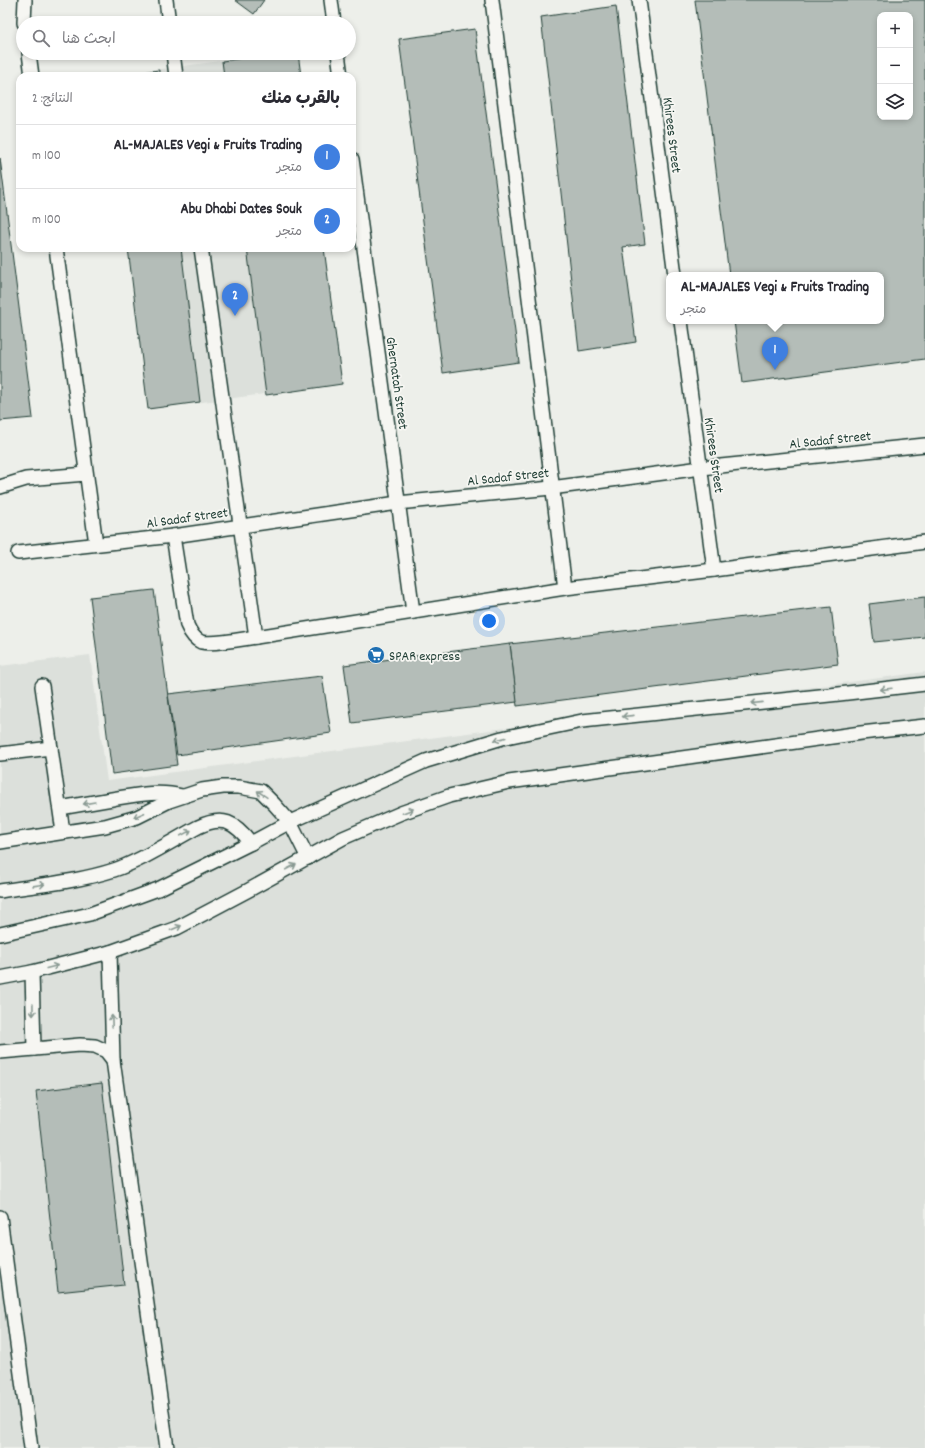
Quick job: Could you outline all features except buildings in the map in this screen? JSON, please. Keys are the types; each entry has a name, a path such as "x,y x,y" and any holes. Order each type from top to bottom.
{"lane":[{"path":"24,16 25,0"},
{"path":"166,0 168,16"},
{"path":"330,0 333,16"},
{"path":"492,0 564,588"},
{"name":"Khirees Street","path":"639,0 675,272"},
{"path":"30,60 31,72"},
{"path":"174,60 175,72"},
{"path":"339,60 340,72"},
{"name":"Ghernatah Street","path":"356,189 413,612"},
{"path":"57,252 96,544"},
{"path":"202,252 256,637"},
{"name":"Khirees Street","path":"681,324 714,570"},
{"name":"Al Sadaf Street","path":"18,553 173,536 398,503 551,488 701,468 925,446"},
{"path":"0,487 26,479 86,474"},
{"path":"173,536 186,625 191,635 200,641 211,643 564,588 925,542"},
{"path":"0,934 90,914 158,889 290,822 426,761 502,738 582,721 925,684"},
{"path":"42,686 63,832"},
{"path":"0,976 32,972 110,952 177,928 343,838 449,796 509,782 846,735 925,726"},
{"path":"0,754 51,748"},
{"path":"0,842 88,829 121,822 137,817 182,796 202,790 223,787 239,787 261,791 290,822 308,858"},
{"path":"60,808 157,792 182,796"},
{"path":"0,891 75,880 114,870 133,862 198,827 216,821 227,822 236,826 251,843"},
{"path":"110,952 113,1060 166,1448"},
{"path":"32,972 34,1049"},
{"path":"0,1052 80,1045 95,1046 106,1051 113,1060"},
{"path":"0,1217 31,1448"}],"shaded area":[{"path":"228,60 299,60 300,72 140,72"},
{"path":"128,252 325,252 342,384 148,409"},
{"path":"90,655 107,781 925,672 925,1448 0,1448 0,666"}],"place":[{"name":"Abu Dhabi Dates Souk","path":"235,316"},
{"name":"AL-MAJALES Vegi & Fruits Trading","path":"775,370"},
{"name":"SPAR express","path":"376,655"}]}
